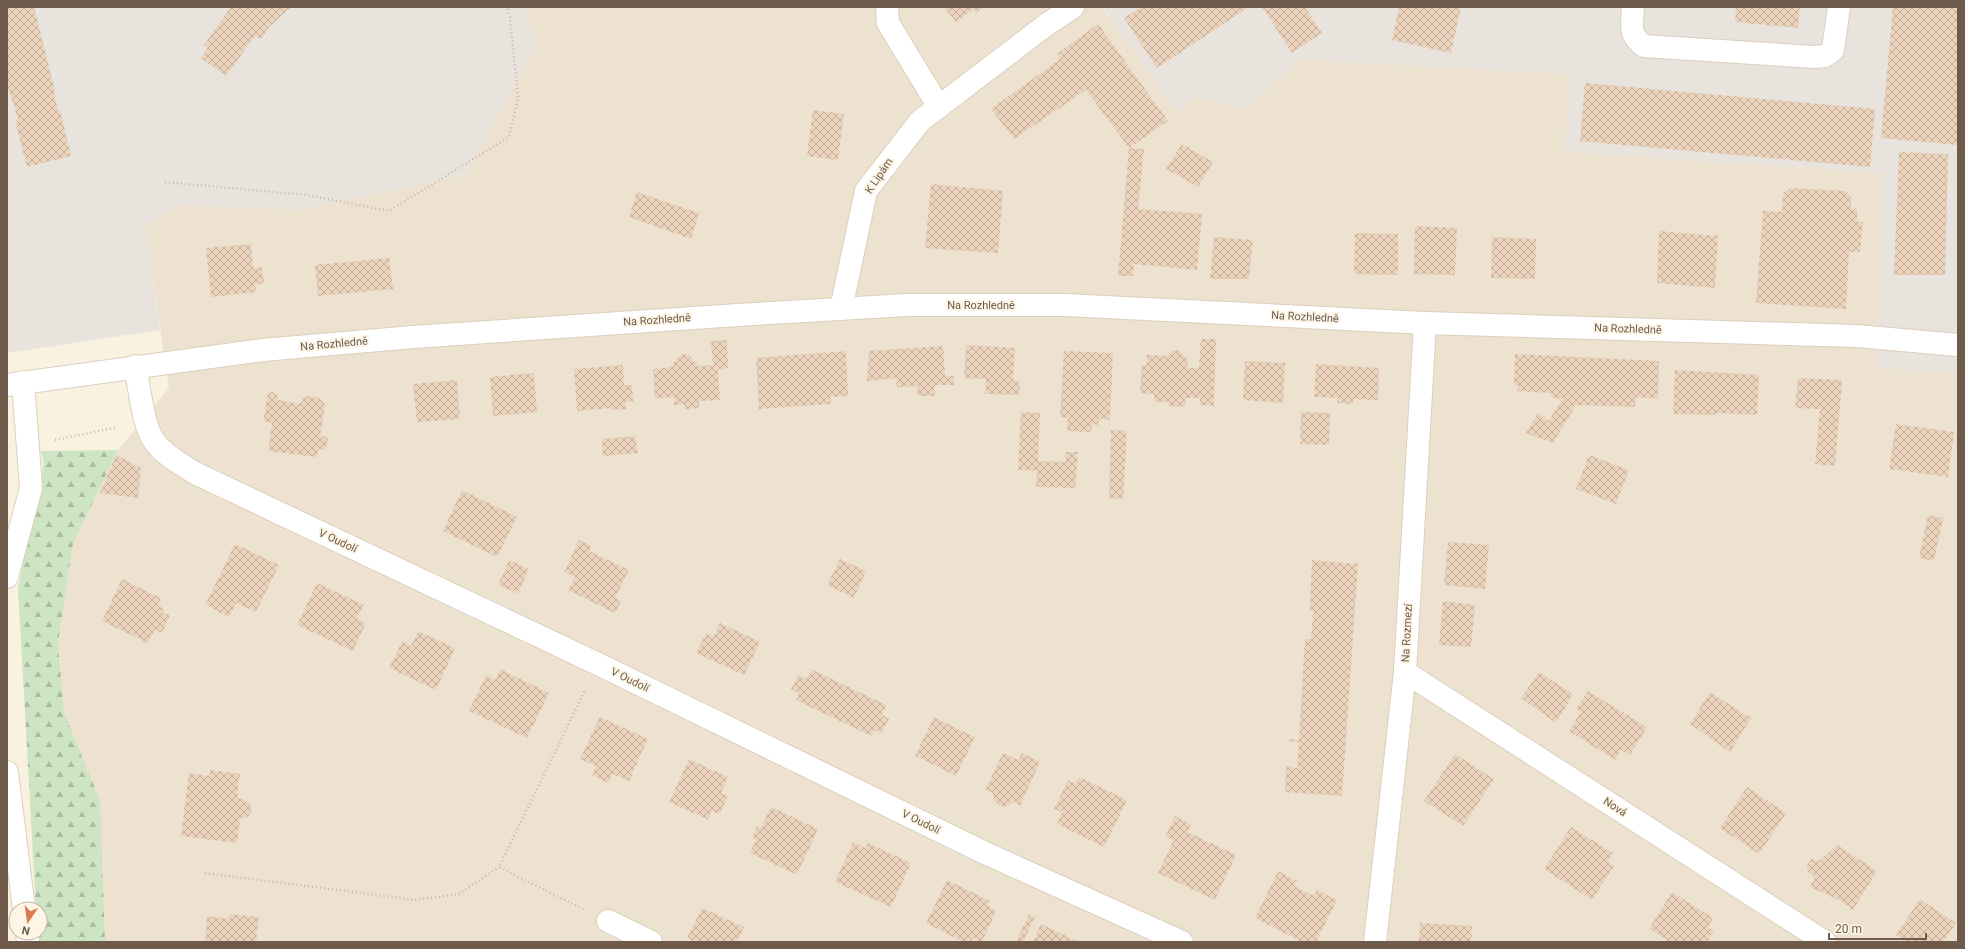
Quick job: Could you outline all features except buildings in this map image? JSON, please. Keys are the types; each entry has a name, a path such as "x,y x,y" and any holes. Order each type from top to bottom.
{"street":[{"path":"887,7 888,23 938,107"},
{"name":"K Lipám","path":"841,310 866,191 920,121 1046,25 1073,7"},
{"path":"1633,7 1632,32 1637,40 1644,46 1814,57 1825,56 1833,50 1838,7"},
{"name":"Na Rozhledně","path":"15,383 263,350 405,338 907,305 1065,305 1425,323 1857,336 1958,345"},
{"name":"Na Rozmezí","path":"1375,942 1405,672 1425,323"},
{"name":"V Oudolí","path":"135,366 147,424 154,441 169,456 195,473 598,664 985,853 1182,942"},
{"path":"7,577 32,488 15,383"},
{"name":"Nová","path":"1405,672 1825,942"},
{"path":"7,772 23,901"},
{"path":"608,921 652,942"}],"path":[{"path":"165,182 307,196 389,211 509,137 518,98 510,17 507,7"},
{"path":"205,873 415,900 459,894 499,866 598,664"},
{"path":"499,866 608,921"}],"shaded area":[{"path":"7,7 526,7 536,45 466,175 301,210 180,205 145,226 160,330 7,353"},
{"path":"526,7 1102,7 1178,113 1194,97 1246,109 1301,60 1569,74 1565,152 1883,173 1877,367 1958,373 1958,942 105,942 104,908 64,713 58,643 73,544 118,450 169,388 145,226 180,205 301,210 536,45"},
{"path":"1107,7 1958,7 1958,373 1877,368 1882,173 1565,152 1568,74 1301,60 1246,109 1194,97 1178,113 1104,9"}],"green space":[{"path":"118,450 73,544 58,643 64,713 100,800 105,942 39,942 48,941 48,901 36,901 18,588 44,463 41,451"}]}
